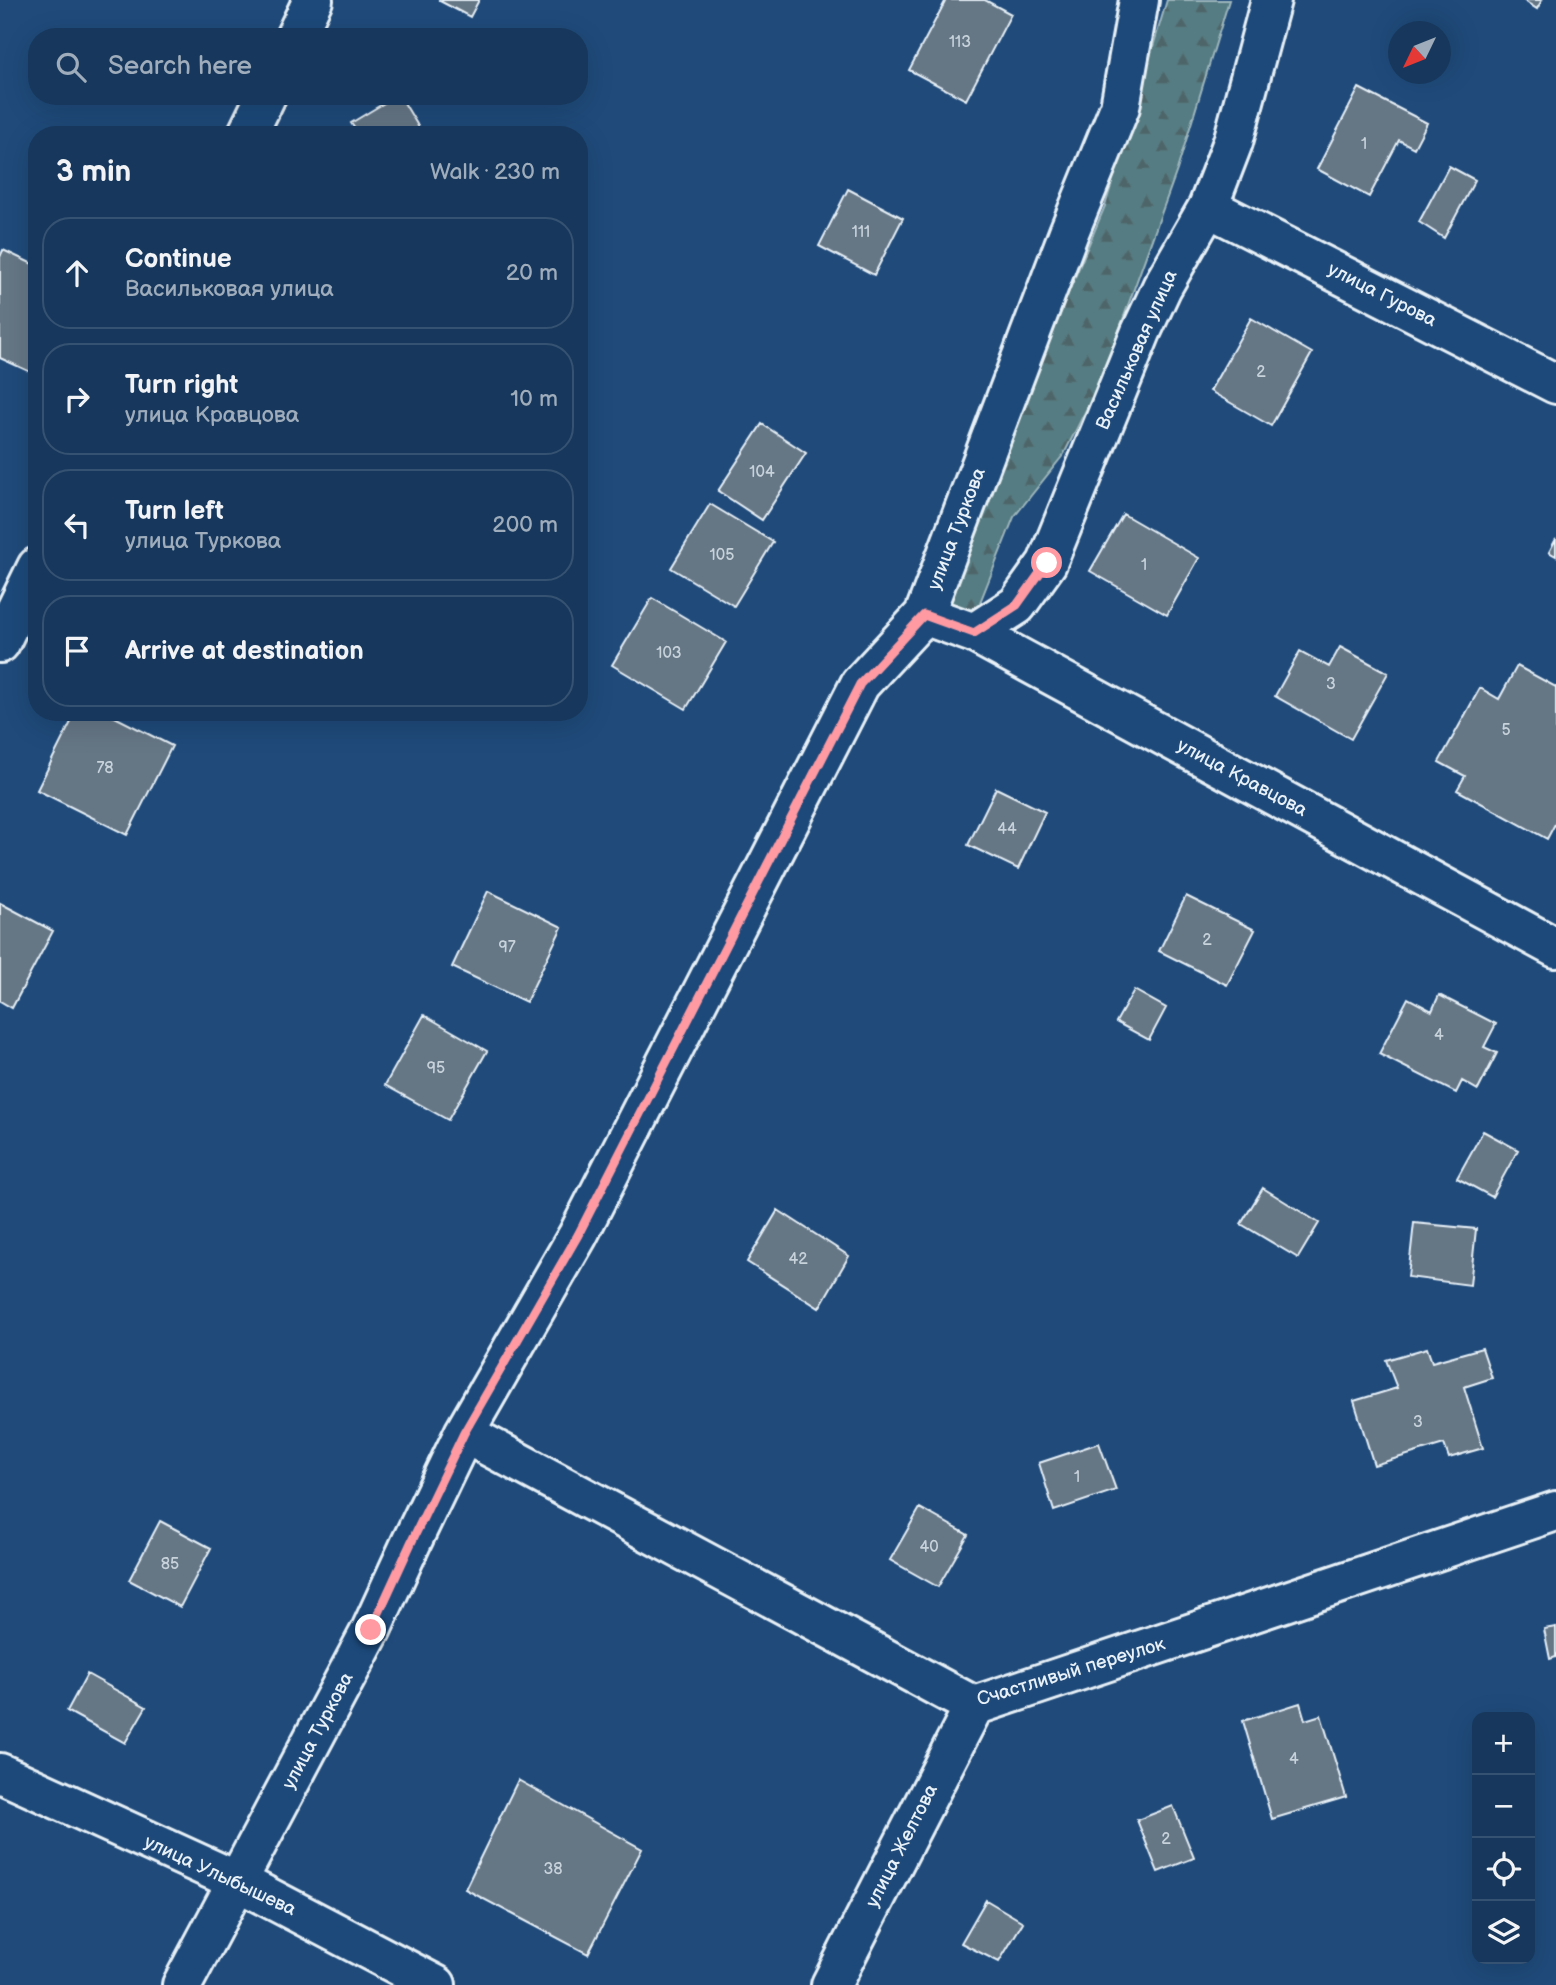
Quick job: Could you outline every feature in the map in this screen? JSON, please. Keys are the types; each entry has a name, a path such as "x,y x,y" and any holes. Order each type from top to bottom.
{"street":[{"path":"299,28 313,0"},
{"name":"улица Туркова","path":"182,1985 371,1630 464,1433 578,1235 860,684 924,615 1119,107 1139,0"},
{"name":"Васильковая улица","path":"974,633 1017,605 1047,563 1141,332 1208,206 1233,142 1271,0"},
{"path":"251,126 262,105"},
{"name":"улица Гурова","path":"1208,206 1556,384"},
{"path":"0,643 28,585"},
{"name":"улица Кравцова","path":"924,615 974,633 1556,948"},
{"name":"Счастливый переулок","path":"464,1433 974,1706 1556,1511"},
{"name":"улица Желтова","path":"831,1985 974,1706"},
{"name":"улица Улыбышева","path":"0,1773 237,1881 436,1985"}],"green space":[{"path":"1167,0 1229,0 1177,170 1101,380 1064,454 1014,517 971,625 950,602 962,545 1105,206"}],"building":[{"path":"438,0 479,0 470,17"},
{"path":"946,0 985,0 1011,14 966,100 909,70"},
{"path":"1523,0 1542,0 1537,9"},
{"path":"1359,88 1427,123 1414,148 1399,140 1369,197 1317,169"},
{"path":"381,105 405,105 418,126 353,126 351,123"},
{"path":"1449,166 1475,180 1444,238 1419,222"},
{"path":"848,189 903,218 874,275 819,246"},
{"path":"3,250 28,262 28,371 0,358 0,257"},
{"path":"1251,318 1312,353 1271,426 1210,391"},
{"path":"762,424 806,453 762,520 718,491"},
{"path":"710,504 773,542 734,606 671,568"},
{"path":"1123,514 1199,558 1167,615 1090,571"},
{"path":"1556,539 1556,556 1549,552"},
{"path":"652,598 726,642 686,709 612,665"},
{"path":"1340,647 1388,673 1351,739 1275,696 1300,651 1329,667"},
{"path":"1517,666 1556,687 1556,822 1547,839 1457,790 1465,776 1439,762 1480,688 1499,699"},
{"path":"72,721 123,721 172,746 127,835 37,790"},
{"path":"996,788 1045,812 1018,869 968,845"},
{"path":"488,891 562,927 526,1002 452,967"},
{"path":"1186,896 1255,930 1227,985 1159,951"},
{"path":"0,903 53,931 12,1008 0,1001"},
{"path":"1134,990 1166,1008 1149,1040 1116,1022"},
{"path":"1439,995 1496,1024 1484,1047 1497,1053 1478,1090 1462,1081 1456,1093 1379,1054 1408,998 1432,1011"},
{"path":"424,1015 487,1051 448,1120 385,1085"},
{"path":"1483,1131 1518,1150 1492,1197 1457,1178"},
{"path":"1263,1188 1319,1223 1298,1258 1241,1224"},
{"path":"778,1210 849,1256 819,1308 747,1262"},
{"path":"1414,1223 1476,1229 1470,1285 1408,1277"},
{"path":"1427,1348 1432,1362 1482,1348 1492,1378 1464,1387 1483,1448 1449,1458 1444,1444 1374,1465 1354,1401 1397,1388 1386,1360"},
{"path":"1099,1443 1116,1490 1054,1511 1039,1463"},
{"path":"920,1508 968,1535 938,1587 890,1560"},
{"path":"160,1521 211,1548 180,1607 129,1580"},
{"path":"1556,1627 1556,1657 1550,1659 1544,1629"},
{"path":"87,1674 146,1707 125,1743 67,1711"},
{"path":"1300,1703 1305,1720 1321,1715 1346,1797 1272,1819 1243,1721"},
{"path":"518,1780 642,1849 588,1954 465,1889"},
{"path":"1173,1806 1194,1858 1158,1872 1137,1820"},
{"path":"986,1900 1023,1922 999,1962 961,1943"}],"route":[{"path":"371,1630 464,1433 578,1235 860,684 924,615 974,633 1017,605 1047,563"}]}
